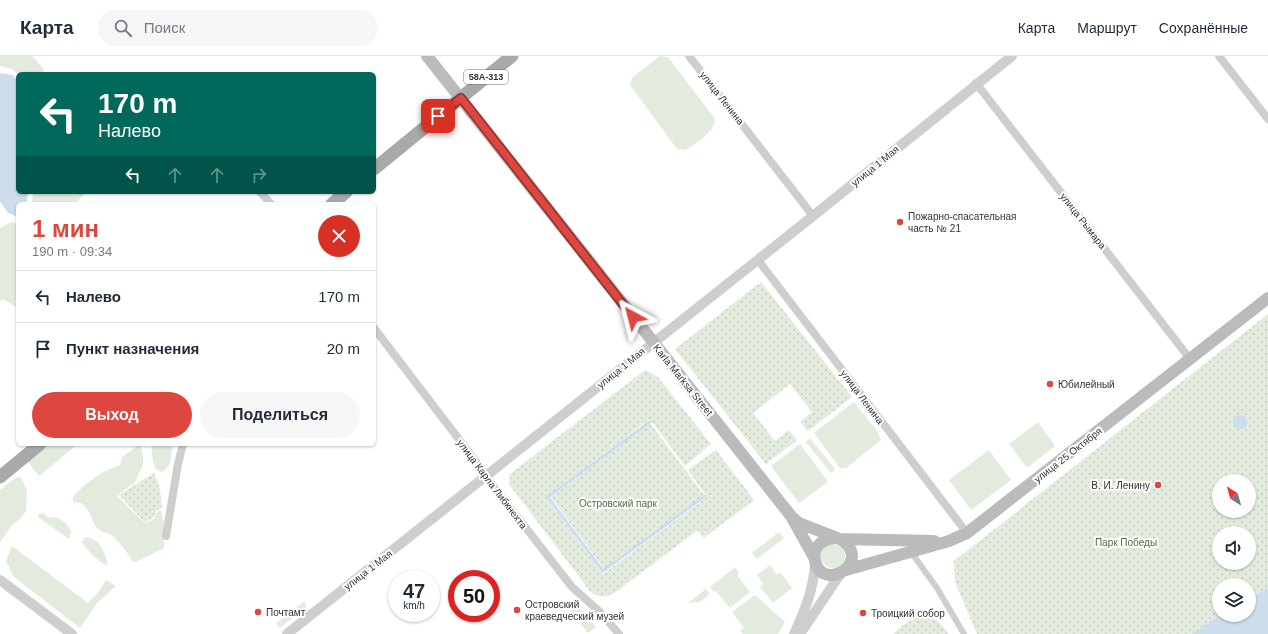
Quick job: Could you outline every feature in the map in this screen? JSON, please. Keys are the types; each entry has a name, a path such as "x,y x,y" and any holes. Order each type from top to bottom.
{"main road":[{"name":"Karla Marksa Street","path":"427,56 791,516"},
{"name":"58А-313","path":"376,167 512,56"},
{"path":"334,202 344,194"},
{"name":"улица 25 Октября","path":"843,572 949,541 967,533 1268,298"},
{"path":"0,477 38,446"},
{"path":"791,516 798,523 846,542 852,553 852,559 843,572 835,575 823,572 791,516"},
{"path":"815,560 815,550 823,541 838,538 949,541"}],"street":[{"name":"улица Ленина","path":"689,56 813,216"},
{"name":"улица 1 Мая","path":"290,633 653,342 813,216 976,83 1012,56"},
{"path":"1219,56 1268,119"},
{"name":"улица Рымара","path":"976,83 1190,359"},
{"path":"262,194 269,202"},
{"name":"улица Ленина","path":"758,260 967,533"},
{"name":"улица Карла Либкнехта","path":"376,331 572,587 600,612 619,634"},
{"path":"166,536 183,446"},
{"path":"910,552 937,588 964,634"},
{"path":"794,634 807,605 815,575 815,560"},
{"path":"800,634 843,572"},
{"path":"0,580 72,634"}],"green space":[{"path":"0,56 32,56 44,69 43,72 16,72 12,69 0,66"},
{"path":"660,56 668,57 715,119 709,132 694,145 685,150 677,149 630,85 632,78"},
{"path":"33,194 84,194 77,202 32,202"},
{"path":"11,222 16,223 16,307 4,300 0,301 0,228"},
{"path":"761,282 852,397 808,431 800,422 812,412 790,384 753,413 775,441 789,430 797,440 766,464 675,349"},
{"name":"Парк Победы","path":"1268,314 1268,588 1256,594 1256,578 1212,578 1212,620 1191,634 977,634 955,582 954,561"},
{"path":"645,370 658,377 711,444 685,466 650,419 546,497 603,574 707,497 688,470 716,450 754,500 704,538 698,530 617,591 606,596 599,596 589,590 509,484 510,474"},
{"path":"854,402 878,432 881,440 846,468 840,468 814,433"},
{"path":"1038,422 1055,446 1027,468 1009,444"},
{"name":"Островский парк","path":"650,423 704,495 605,570 551,497"},
{"path":"810,438 835,469 831,473 806,442"},
{"path":"800,444 828,482 799,503 771,466"},
{"path":"46,446 76,446 39,476 27,461"},
{"path":"137,446 140,446 143,461 136,481 117,496 145,523 154,519 158,511 161,510 164,523 164,548 136,562 132,561 114,537 97,528 84,505 73,501 73,496 86,484 103,472 120,465 122,457"},
{"path":"151,446 173,446 170,464 163,472 157,470 153,462"},
{"path":"989,450 1011,480 971,510 949,480"},
{"path":"154,473 160,489 162,508 157,510 153,518 145,522 119,495"},
{"path":"21,477 27,491 26,511 21,518 12,525 0,542 0,490 15,478"},
{"path":"44,513 48,518 59,518 66,524 71,530 69,539 38,517 39,514"},
{"path":"779,532 784,538 757,559 752,553"},
{"path":"85,537 94,540 101,546 108,565 97,559 86,548 82,542"},
{"path":"833,544 838,545 844,551 844,561 838,567 833,568 828,567 822,561 821,556 822,551 828,545"},
{"path":"12,546 88,603 97,594 106,580 116,586 98,602 80,628 13,576 6,561"},
{"path":"770,565 777,575 780,572 792,588 773,603 760,587 763,584 757,575"},
{"path":"735,567 739,573 737,575 750,592 730,608 716,591 714,592 710,587"},
{"path":"706,589 710,594 700,602 688,603"},
{"path":"755,595 785,622 778,634 743,634 740,631 744,628 732,612"},
{"path":"305,601 306,608 279,628 276,623"},
{"path":"574,605 579,607 596,627 588,633 568,607"},
{"path":"918,617 933,618 943,626 949,634 893,634 903,625"}],"water":[{"path":"0,73 13,75 16,80 16,194 28,195 26,202 16,202 16,216 8,213 0,201"},
{"path":"1240,415 1245,417 1247,422 1245,427 1240,429 1235,427 1233,422 1235,417"},
{"path":"1268,588 1268,634 1191,634 1212,620 1212,622 1256,622 1256,594"}],"waterway":[{"path":"651,421 548,497 603,571 705,496"}],"place":[{"name":"Пожарно-спасательная часть № 21","path":"900,222"},
{"name":"Юбилейный","path":"1050,384"},
{"name":"В. И. Ленину","path":"1158,485"},
{"name":"Островский краеведческий музей","path":"517,610"},
{"name":"Почтамт","path":"258,612"},
{"name":"Троицкий собор","path":"863,613"}],"route":[{"path":"438,116 461,98 633,317"}]}
